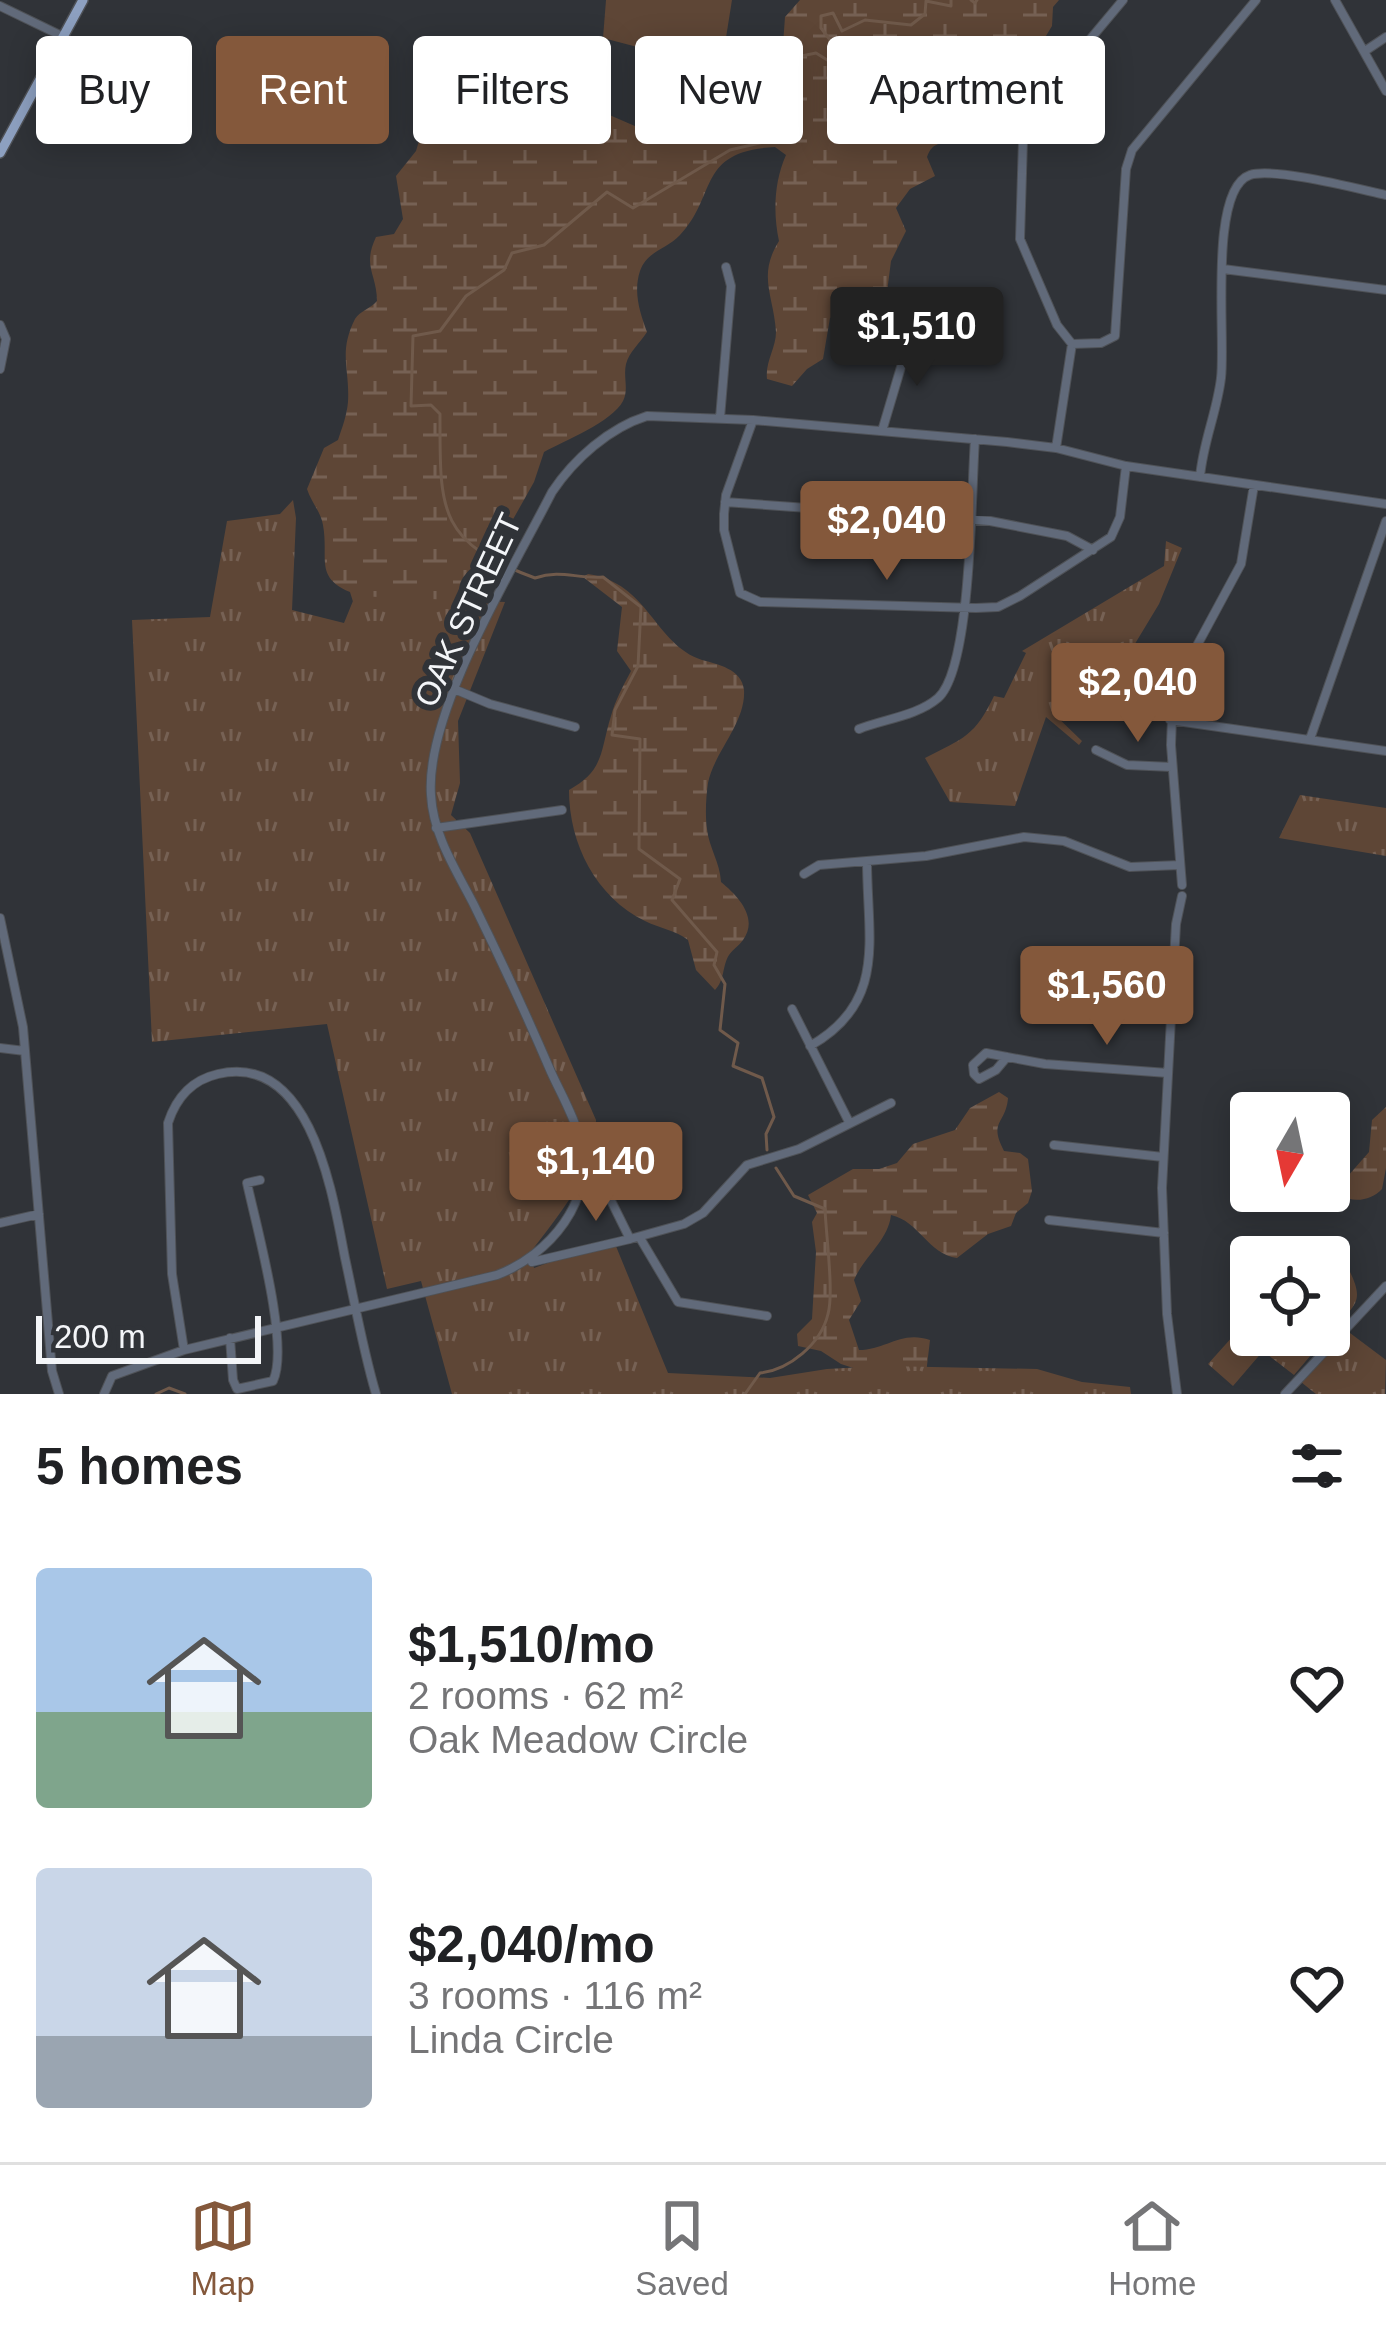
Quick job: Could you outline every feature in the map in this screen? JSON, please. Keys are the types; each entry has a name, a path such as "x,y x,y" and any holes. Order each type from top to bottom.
{"main road":[{"path":"65,36 83,0"},
{"path":"2,146 36,86"}],"street":[{"path":"1056,448 1072,344 1058,325 1020,239 1023,140 1031,110 1123,0"},
{"path":"1072,344 1101,343 1115,336 1126,169 1132,150 1256,0"},
{"path":"1335,0 1386,91"},
{"path":"0,6 62,36"},
{"path":"1365,51 1386,37"},
{"path":"1200,477 1221,379 1228,202 1244,177 1271,173 1386,195"},
{"path":"720,418 731,286 726,267"},
{"path":"1223,269 1386,290"},
{"path":"0,325 6,337 0,369"},
{"path":"882,430 901,367 925,333"},
{"name":"OAK STREET","path":"767,1316 678,1302 635,1238 582,1142 518,995 436,828 430,795 432,755 454,689 564,473 631,421 646,416 720,418 1056,448 1126,466 1386,504"},
{"path":"753,420 725,502 724,530 740,593 748,600 962,608 1005,604 1111,537 1118,524 1126,466"},
{"path":"859,729 917,710 941,694 957,664 975,439"},
{"path":"1177,1394 1168,1327 1163,1157 1176,924 1182,891 1170,720 1176,682 1241,564 1254,485"},
{"path":"725,502 969,519 1067,536 1094,550"},
{"path":"1310,739 1386,521"},
{"path":"454,689 575,727"},
{"path":"1170,720 1386,751"},
{"path":"1096,750 1127,765 1172,767"},
{"path":"436,828 562,810"},
{"path":"804,874 819,866 926,856 1024,837 1064,841 1130,867 1180,865"},
{"path":"810,1046 848,1019 864,988 868,861"},
{"path":"0,917 18,993 52,1371 58,1394"},
{"path":"792,1010 850,1122"},
{"path":"0,1048 25,1051"},
{"path":"1007,1057 1168,1073"},
{"path":"184,1350 172,1274 167,1131 185,1091 218,1074 244,1072 264,1078 285,1094 326,1165 376,1394"},
{"path":"104,1394 112,1376 184,1350 497,1275 697,1218 732,1177 752,1162 799,1149 891,1103"},
{"path":"523,1265 542,1252 566,1222 580,1177 582,1142"},
{"path":"1054,1145 1163,1157"},
{"path":"230,1338 232,1381 237,1389 274,1379 277,1327 247,1183 260,1180"},
{"path":"0,1222 39,1214"},
{"path":"1048,1220 1164,1233"},
{"path":"1286,1394 1386,1286"}],"green space":[{"path":"606,0 732,0 726,36 635,36 635,46 603,36"},
{"path":"800,0 1059,0 1046,36 827,36 827,144 938,144 927,157 935,176 910,189 896,208 906,231 891,261 886,300 830,318 823,359 792,386 767,379 776,332 768,276 779,241 776,198 786,155 775,147 732,157 712,178 680,235 647,259 640,271 637,295 647,332 627,360 623,401 598,423 544,452 534,482 498,546 496,560 467,573 460,585 460,603 359,621 350,592 327,573 322,520 307,489 324,448 338,440 343,426 350,331 357,316 377,301 372,247 376,237 394,234 403,219 396,176 418,144 611,144 611,116 635,126 635,144 803,144 803,36 784,36 785,17"},
{"path":"293,500 292,610 344,623 355,596 505,602 458,721 460,783 451,815 470,833 596,1120 583,1175 530,1253 534,1268 613,1239 668,1373 770,1378 883,1366 1037,1369 1082,1382 1130,1387 1131,1394 452,1394 421,1281 387,1289 327,1024 152,1042 132,620 210,617 227,521 280,514"},
{"path":"1166,541 1182,548 1159,604 1130,652 1091,652 1075,698 1052,712 1082,741 1079,745 1046,717 1015,806 950,802 925,758 967,734 994,696 1004,698 1026,653 1022,651 1164,566"},
{"path":"588,574 625,589 686,652 728,669 742,683 740,714 708,783 706,818 721,882 740,901 749,924 715,990 696,970 688,940 645,921 612,898 589,867 574,830 569,790 595,767 631,671 617,651 622,607 583,577"},
{"path":"1300,795 1386,808 1386,856 1279,838"},
{"path":"999,1092 1008,1098 998,1128 999,1141 1004,1151 1028,1159 1032,1191 1011,1226 988,1234 957,1258 938,1250 891,1215 886,1233 854,1280 861,1301 849,1320 859,1350 910,1337 930,1340 924,1391 798,1346 797,1334 812,1319 816,1252 812,1222 817,1213 808,1195 853,1169 897,1163 913,1144 955,1130 970,1108"},
{"path":"1386,1107 1382,1189 1367,1198 1350,1199 1350,1174 1369,1152 1372,1120"},
{"path":"1350,1273 1357,1295 1350,1310"},
{"path":"1350,1333 1386,1360 1385,1394 1316,1394 1301,1382 1324,1356 1350,1356"},
{"path":"1230,1339 1230,1356 1259,1356 1233,1386 1208,1364"},
{"path":"1269,1356 1310,1356 1294,1375"}],"waterway":[{"path":"767,1150 766,1134 774,1117 762,1078 733,1066 738,1043 720,1030 725,984 714,965 717,952 672,900 680,879 639,849 640,739 612,735 615,710 638,666 641,607 603,577 553,574 535,578 503,565 462,536 444,499 440,414 431,405 411,406 413,336 440,331 466,296 504,270 512,253 544,245 607,192 633,208 730,150 789,136 792,108 787,59 816,53 832,63 840,53 821,28 821,16 833,13 842,31 865,20 911,25 925,14 926,1 951,6 951,0"},
{"path":"971,0 977,0"},
{"path":"745,1394 760,1373 782,1367 811,1345 830,1305 825,1209 794,1196 776,1168"},
{"path":"156,1394 169,1388 185,1394"}]}
